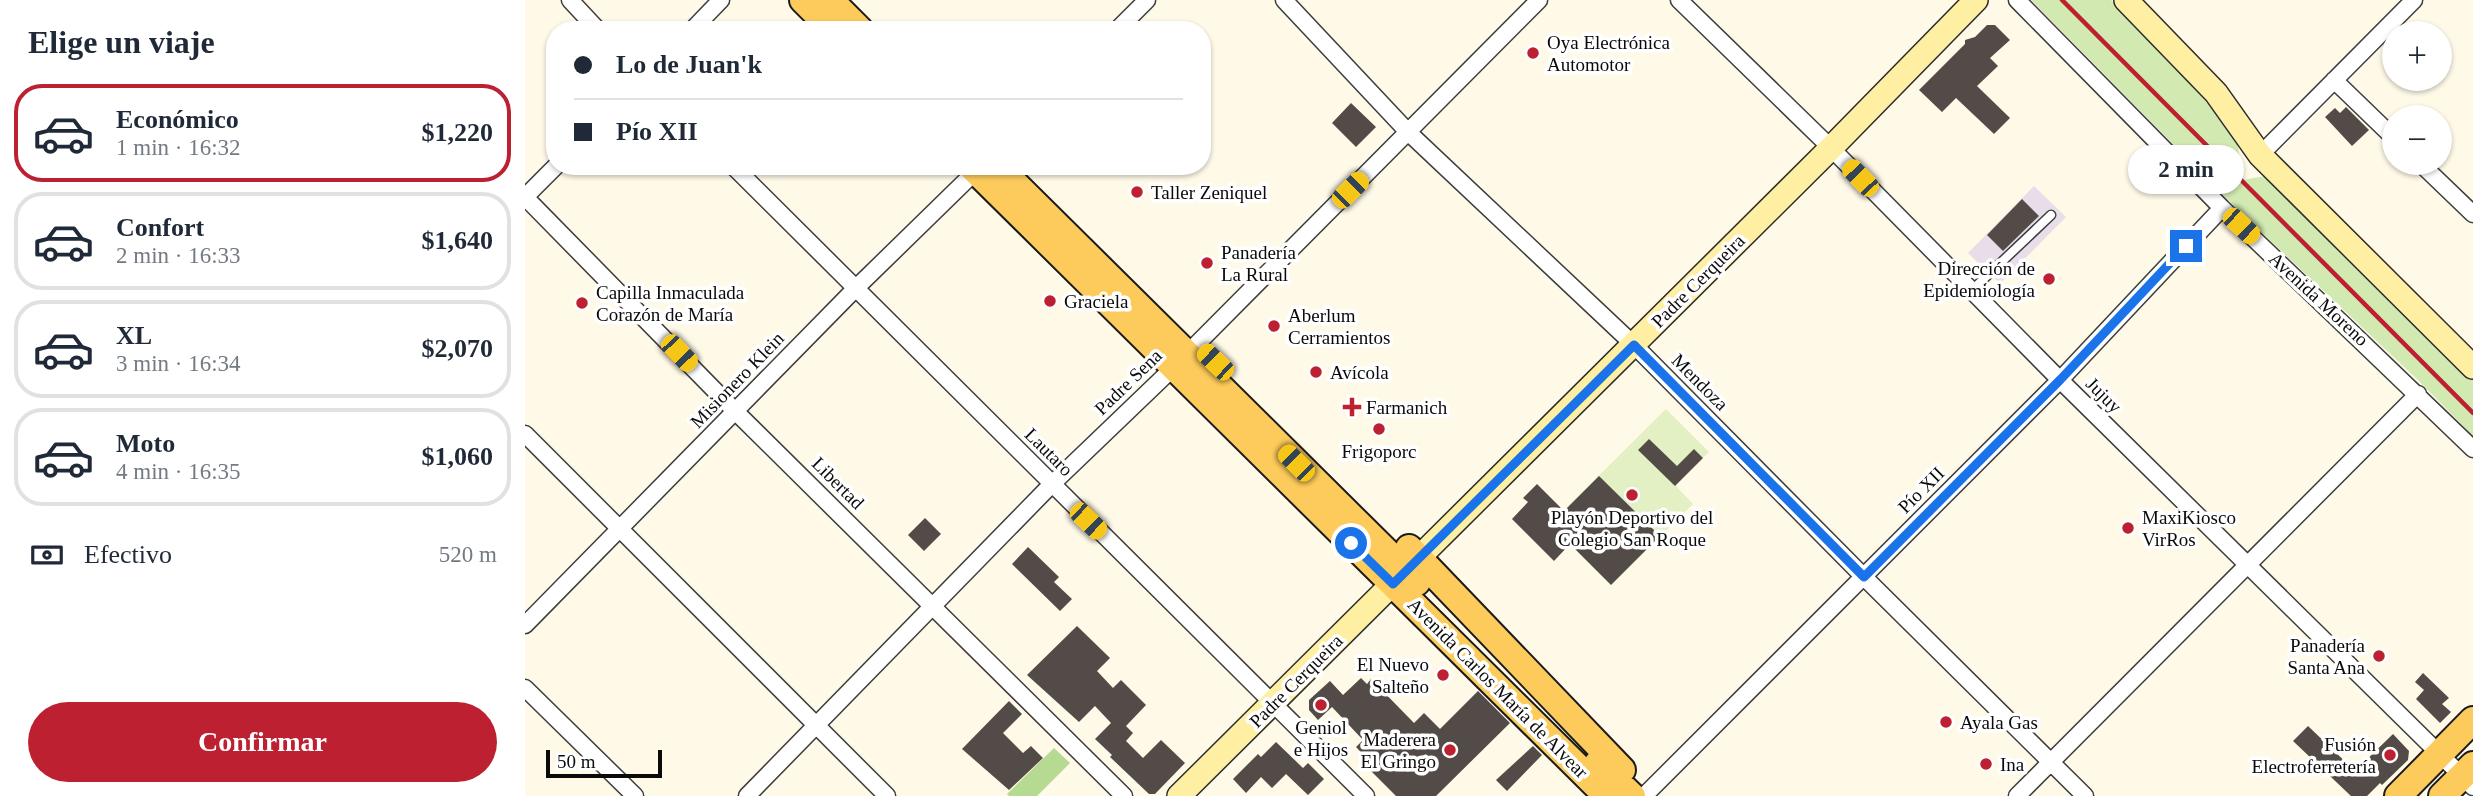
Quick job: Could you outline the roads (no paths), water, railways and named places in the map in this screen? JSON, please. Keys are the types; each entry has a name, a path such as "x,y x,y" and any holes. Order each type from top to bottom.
{"main road":[{"path":"803,0 824,21"},
{"path":"830,0 851,21"},
{"path":"851,0 871,21"},
{"name":"Avenida Carlos María de Alvear","path":"989,175 1185,355 1642,796"},
{"name":"Avenida Carlos María de Alvear","path":"1024,175 1185,355"},
{"name":"Avenida Carlos María de Alvear","path":"1406,571 1607,796"},
{"path":"2398,796 2473,720"},
{"path":"2442,796 2469,776"}],"street":[{"path":"570,0 590,21"},
{"path":"701,21 721,0"},
{"path":"1126,21 1147,0"},
{"name":"Mendoza","path":"1284,0 1408,132 1634,345 2085,796"},
{"name":"Padre Sena","path":"747,796 1051,485 1185,355 1539,0"},
{"name":"Jujuy","path":"1679,0 1831,148 2248,566 2440,754 2469,776"},
{"name":"Padre Cerqueira","path":"1179,796 1634,345 1976,0"},
{"name":"Avenida Moreno","path":"2017,0 2222,208 2419,394 2473,449"},
{"path":"2126,0 2216,93 2260,155 2473,367"},
{"path":"2260,155 2414,0"},
{"path":"2334,80 2382,126"},
{"path":"525,197 547,175"},
{"name":"Lautaro","path":"742,175 1366,796"},
{"name":"Misionero Klein","path":"525,625 855,289 974,175"},
{"path":"2432,175 2473,214"},
{"name":"Libertad","path":"525,197 736,412 1124,796"},
{"name":"Pío XII","path":"1642,796 2060,380 2222,208"},
{"path":"2017,796 2419,394"},
{"path":"525,434 887,796"},
{"path":"525,688 635,796"}],"lane":[{"path":"1971,291 2051,215"}],"railway":[{"path":"2062,0 2473,413"}],"place":[{"name":"Oya Electrónica Automotor","path":"1533,53"},
{"name":"Taller Zeniquel","path":"1137,192"},
{"name":"Panadería La Rural","path":"1207,263"},
{"name":"Dirección de Epidemiología","path":"2049,279"},
{"name":"Graciela","path":"1050,301"},
{"name":"Capilla Inmaculada Corazón de María","path":"582,303"},
{"name":"Aberlum Cerramientos","path":"1274,326"},
{"name":"Avícola","path":"1316,372"},
{"name":"Farmanich","path":"1352,407"},
{"name":"Frigoporc","path":"1379,429"},
{"name":"Playón Deportivo del Colegio San Roque","path":"1632,495"},
{"name":"MaxiKiosco VirRos","path":"2128,528"},
{"name":"Panadería Santa Ana","path":"2379,656"},
{"name":"El Nuevo Salteño","path":"1443,675"},
{"name":"Geniol e Hijos","path":"1321,705"},
{"name":"Ayala Gas","path":"1946,722"},
{"name":"Maderera El Gringo","path":"1450,750"},
{"name":"Fusión Electroferretería","path":"2390,755"},
{"name":"Ina","path":"1986,764"}]}
